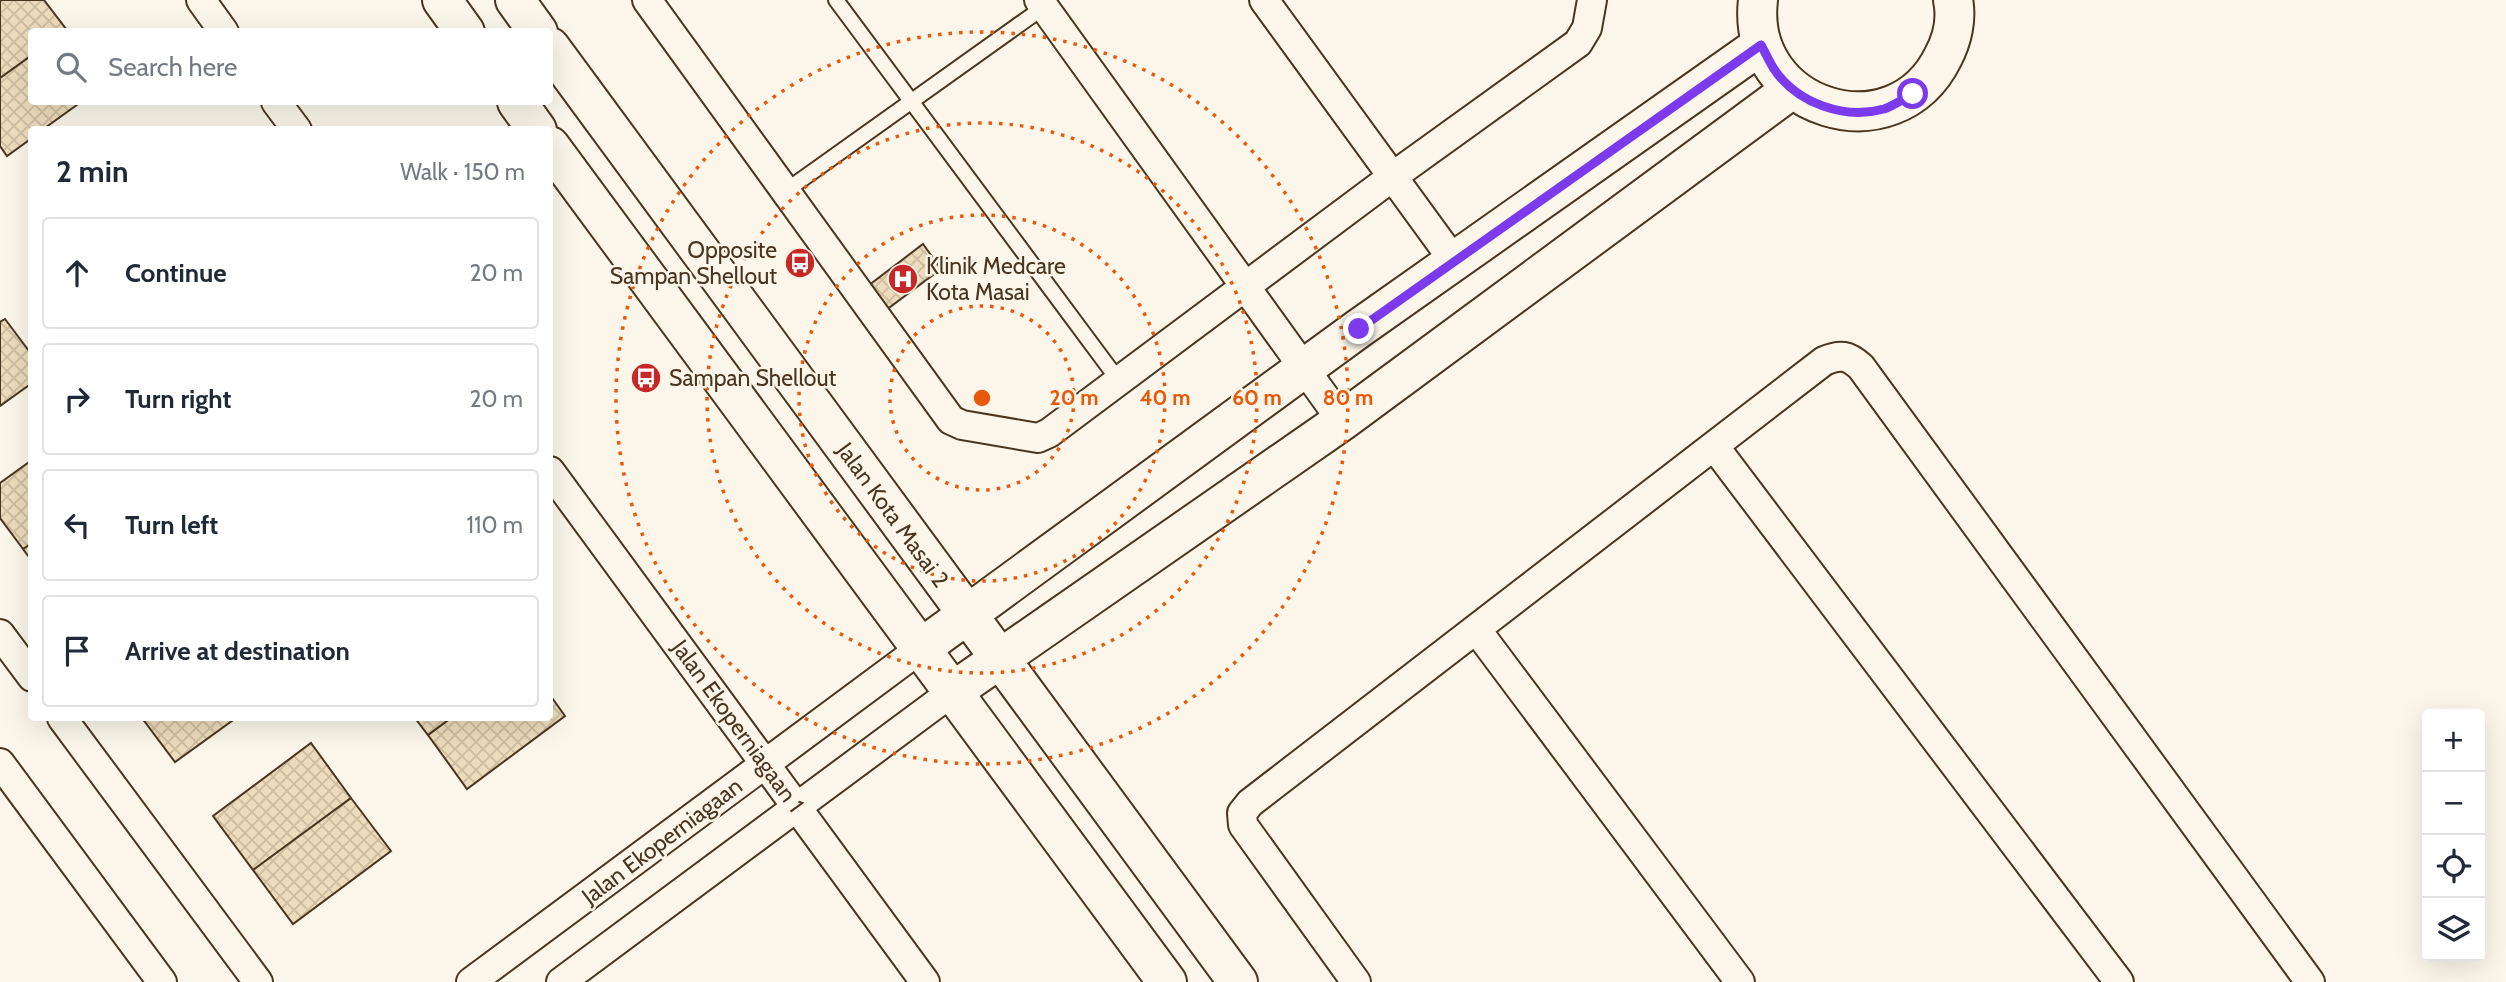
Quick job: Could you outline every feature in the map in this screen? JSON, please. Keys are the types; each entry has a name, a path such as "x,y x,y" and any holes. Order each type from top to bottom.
{"street":[{"path":"201,0 221,28"},
{"path":"442,0 462,28"},
{"path":"515,0 535,28"},
{"path":"647,0 948,415 957,423 1032,437 1044,436 1582,39 1587,28 1592,0"},
{"path":"1264,0 1454,261"},
{"path":"1758,0 1756,15 1761,45 1774,69 1792,89 1820,106 1852,112 1885,108 1913,94 1936,71 1951,42 1955,9 1952,0"},
{"path":"1046,2 1244,286 1342,421"},
{"path":"920,649 1454,261 1761,45"},
{"name":"Jalan Kota Masai 2","path":"553,51 1238,982"},
{"path":"561,982 952,692 1342,421 1792,89"},
{"path":"278,105 294,126"},
{"path":"519,105 534,126"},
{"path":"553,150 1167,982"},
{"path":"1356,982 1243,825 1242,813 1250,803 1824,361 1838,355 1850,357 1861,367 2310,982"},
{"path":"1714,446 2119,982"},
{"name":"Jalan Ekoperniagaan 1","path":"553,475 925,982"},
{"path":"1476,629 1740,982"},
{"path":"0,634 28,672"},
{"name":"Jalan Ekoperniagaan","path":"471,982 920,649"},
{"path":"64,721 258,982"},
{"path":"0,763 162,982"}],"lane":[{"path":"836,0 1119,381"},
{"path":"787,190 1046,2"}],"building":[{"path":"0,0 44,0 65,28 28,28 28,58 0,78"},
{"path":"28,58 28,105 77,105 48,126 28,126 28,141 7,156 0,146 0,78"},
{"name":"Klinik Medcare Kota Masai","path":"923,244 941,269 882,313 864,289"},
{"path":"5,319 28,350 28,386 0,406 0,322"},
{"path":"28,463 28,546 23,549 0,518 0,483"},
{"path":"553,699 565,716 467,789 428,735 447,721 553,721"},
{"path":"144,721 232,721 175,762"},
{"path":"417,721 447,721 428,735"},
{"path":"311,743 351,798 253,870 213,816"},
{"path":"351,798 391,851 293,924 253,870"}],"place":[{"name":"Opposite Sampan Shellout","path":"800,263"},
{"name":"Klinik Medcare Kota Masai","path":"903,279"},
{"name":"Sampan Shellout","path":"646,378"}],"route":[{"path":"1359,329 1761,45 1774,69 1792,89 1820,106 1852,112 1885,108 1913,94"}]}
